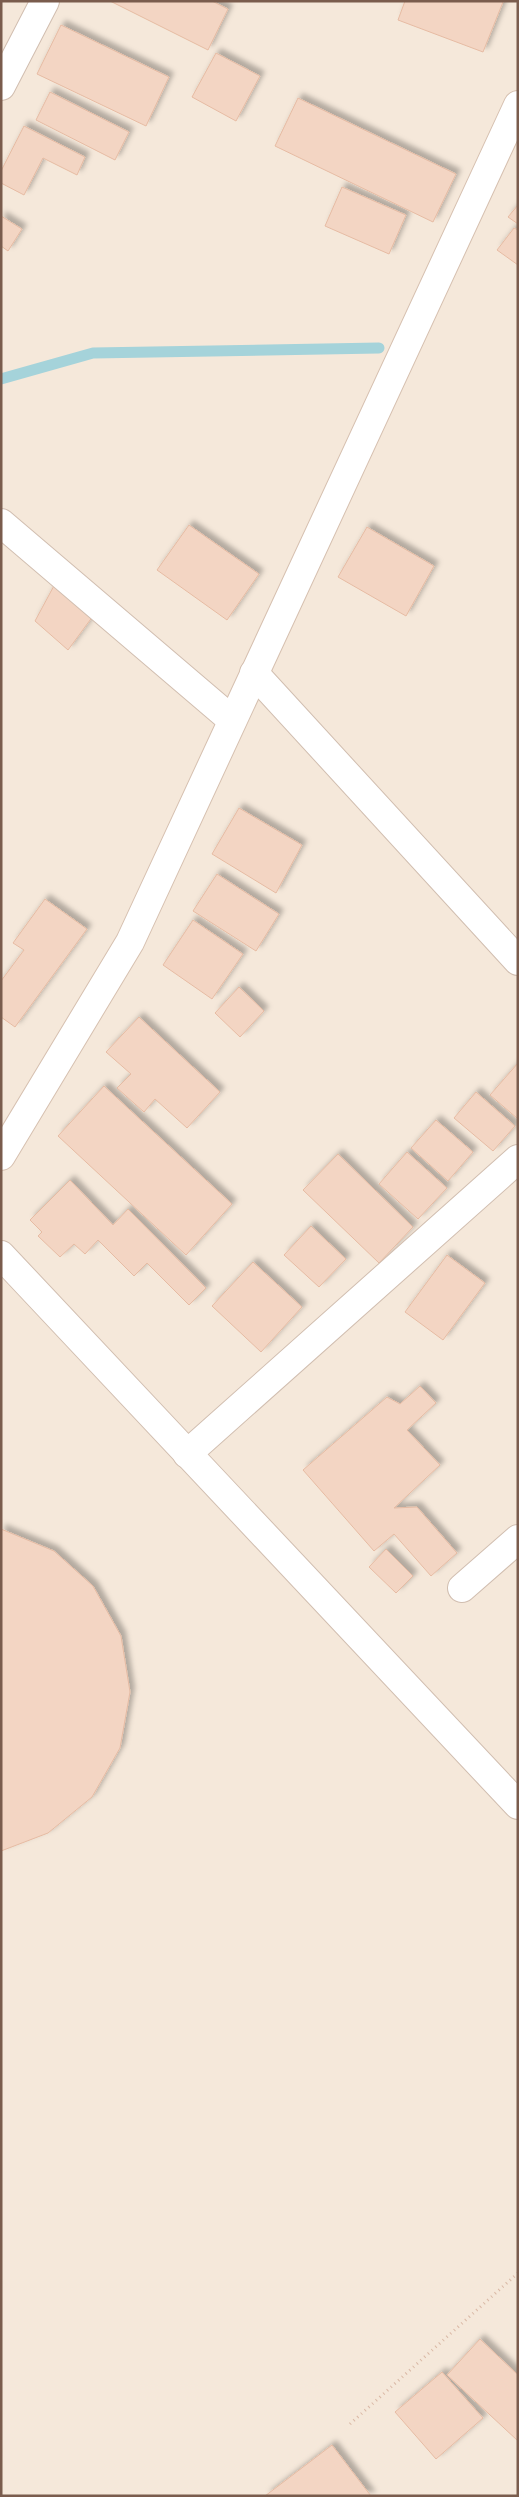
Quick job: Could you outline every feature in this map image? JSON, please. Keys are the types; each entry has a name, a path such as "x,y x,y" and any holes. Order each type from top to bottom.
{"street":[{"path":"1,86 45,1"},
{"path":"1,1156 130,942 518,105"},
{"path":"1,524 232,720"},
{"path":"254,673 518,961"},
{"path":"187,1454 518,1160"},
{"path":"1,1255 518,1805"},
{"path":"462,1588 518,1539"}],"path":[{"path":"350,2424 518,2273"}],"shaded area":[{"path":"1,1 518,1 518,2496 1,2496"}],"building":[{"path":"110,1 212,1 228,9 208,50"},
{"path":"405,1 503,2 483,52 398,20"},
{"path":"61,25 169,77 146,126 37,74"},
{"path":"216,53 260,76 236,121 192,97"},
{"path":"50,92 129,132 115,160 36,120"},
{"path":"298,98 456,174 433,222 275,146"},
{"path":"24,126 85,157 77,175 43,158 24,195 1,183 1,171"},
{"path":"342,187 406,215 389,254 325,226"},
{"path":"518,205 518,224 508,217"},
{"path":"1,216 22,229 8,251 1,246"},
{"path":"514,228 518,230 518,265 497,250"},
{"path":"189,525 259,574 227,620 157,570"},
{"path":"367,527 434,566 406,616 338,577"},
{"path":"56,582 96,612 68,650 35,621"},
{"path":"239,808 302,845 276,893 212,854"},
{"path":"217,874 279,914 256,951 193,911"},
{"path":"45,899 87,929 15,1027 1,1017 1,981 24,950 13,943"},
{"path":"193,920 243,954 212,999 163,965"},
{"path":"239,987 264,1011 240,1037 215,1013"},
{"path":"139,1017 220,1092 187,1128 155,1099 144,1112 117,1088 131,1074 106,1052"},
{"path":"518,1063 518,1119 490,1095"},
{"path":"104,1086 232,1204 186,1255 58,1136"},
{"path":"476,1092 515,1126 493,1151 454,1118"},
{"path":"436,1120 473,1152 448,1181 411,1148"},
{"path":"407,1152 447,1188 418,1219 379,1184"},
{"path":"338,1154 413,1227 379,1263 303,1190"},
{"path":"70,1180 113,1225 128,1209 206,1288 189,1305 147,1263 134,1276 98,1240 85,1254 74,1244 60,1257 38,1236 42,1232 30,1220"},
{"path":"311,1226 346,1259 319,1287 284,1255"},
{"path":"447,1255 485,1283 443,1340 405,1312"},
{"path":"253,1262 302,1307 261,1352 212,1306"},
{"path":"420,1386 436,1403 407,1430 440,1465 394,1508 417,1507 457,1553 431,1576 394,1534 374,1551 303,1470 387,1397 400,1404"},
{"path":"1,1529 54,1551 93,1586 121,1636 130,1692 120,1748 92,1797 48,1833 1,1851"},
{"path":"386,1549 413,1576 396,1593 369,1567"},
{"path":"480,2339 518,2375 518,2441 447,2375"},
{"path":"442,2372 483,2418 436,2459 395,2412"},
{"path":"332,2445 371,2496 265,2496"}],"waterway":[{"path":"1,379 93,353 379,348"}]}
